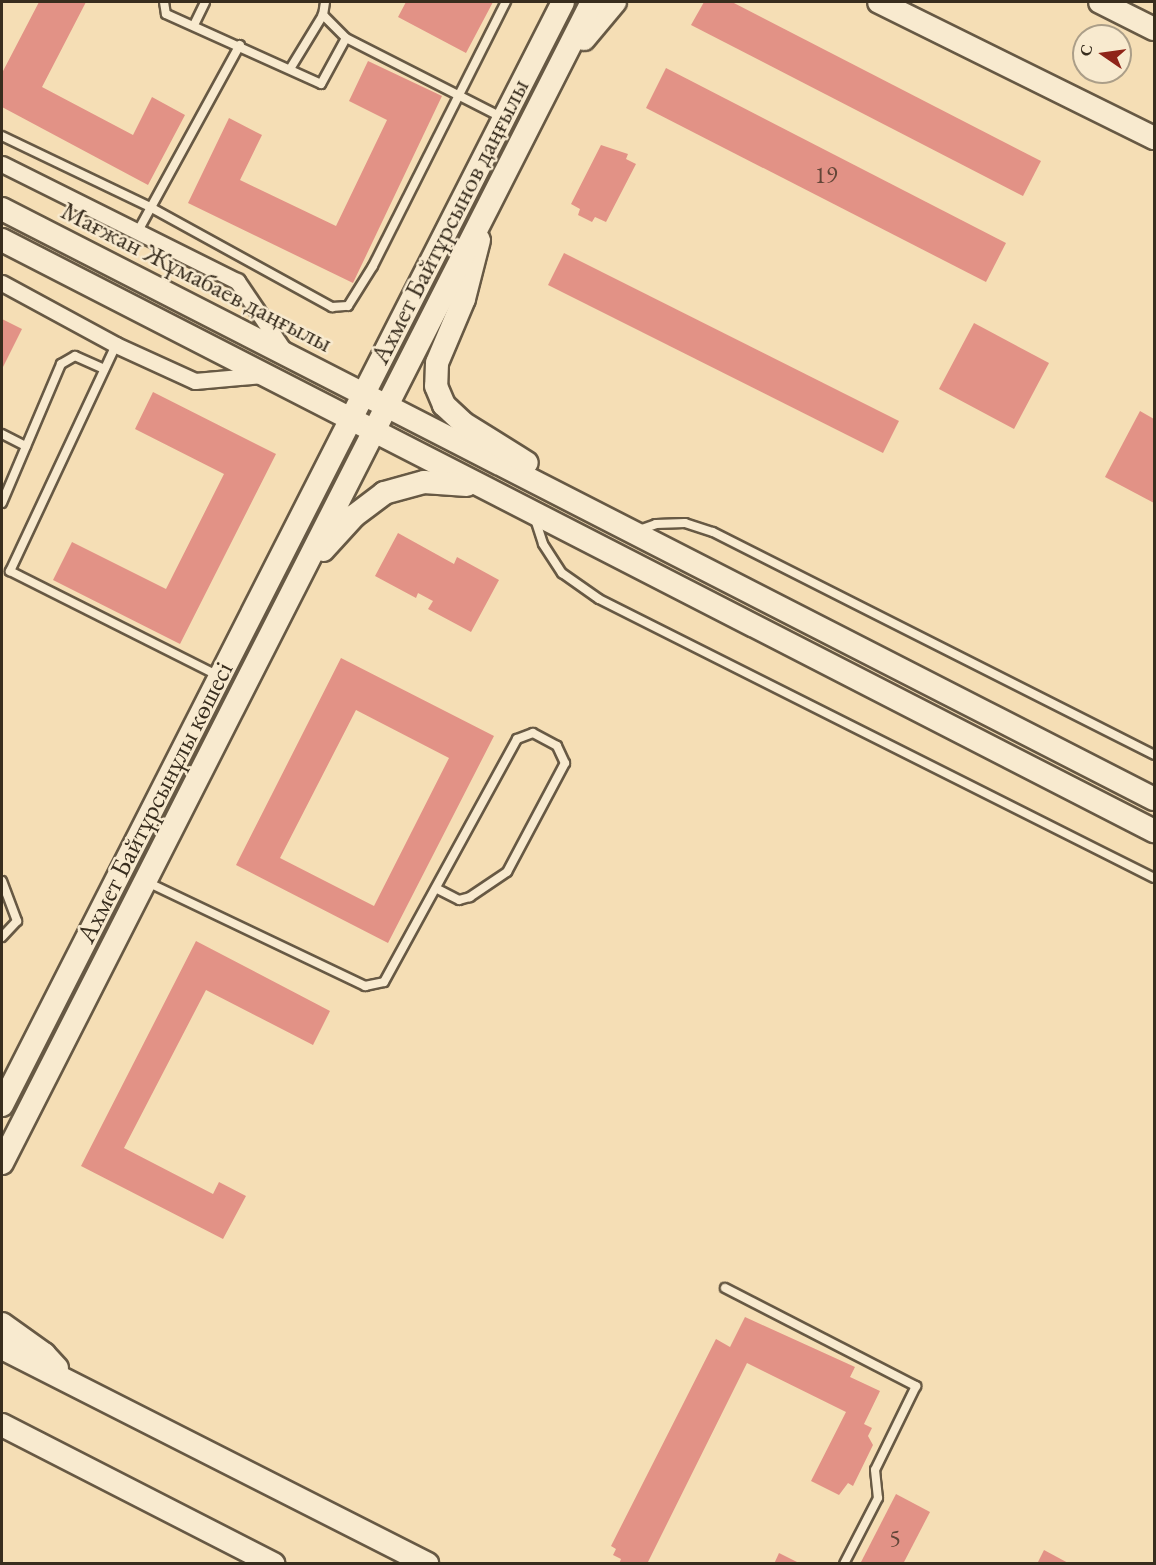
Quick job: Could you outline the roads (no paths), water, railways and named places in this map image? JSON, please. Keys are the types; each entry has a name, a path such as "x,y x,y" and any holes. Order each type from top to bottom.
{"street":[{"name":"Ахмет Байтұрсынов даңғылы","path":"336,454 563,2"},
{"name":"Ахмет Байтұрсынов даңғылы","path":"358,466 592,2"},
{"path":"556,72 615,2"},
{"path":"1100,2 1155,29"},
{"path":"888,4 1155,138"},
{"path":"2,164 237,281 287,355"},
{"name":"Мағжан Жұмабаев даңғылы","path":"2,209 1155,798"},
{"path":"482,219 477,261 436,363 436,386 444,405 463,423 524,459 558,493"},
{"path":"2,240 265,375 352,423 1155,831"},
{"path":"2,283 116,345 195,381 265,375"},
{"name":"Ахмет Байтұрсынұлы көшесі","path":"2,1106 336,454"},
{"name":"Ахмет Байтұрсынұлы көшесі","path":"2,1163 358,466"},
{"path":"309,563 384,493 423,482 478,486"},
{"path":"2,1324 44,1354 70,1383"},
{"path":"2,1348 421,1562"},
{"path":"2,1425 274,1563"}],"lane":[{"path":"164,2 166,14 240,45 321,84 346,38"},
{"path":"194,25 205,2"},
{"path":"290,69 323,15 325,2"},
{"path":"2,136 150,207 332,307 348,306 373,266 506,2"},
{"path":"323,15 346,38 504,118"},
{"path":"138,231 240,45"},
{"path":"116,345 10,571 221,677"},
{"path":"2,503 62,364 75,356 104,369"},
{"path":"2,434 26,446"},
{"path":"534,515 543,544 562,573 599,598 1155,878"},
{"path":"635,532 656,524 685,523 713,532 1155,755"},
{"path":"146,881 366,986 384,982 437,889 517,739 532,733 557,746 565,763 507,872 470,897 459,900 437,889"},
{"path":"2,881 17,921 2,937"},
{"path":"725,1288 916,1386 875,1470 878,1498 844,1563"}]}
